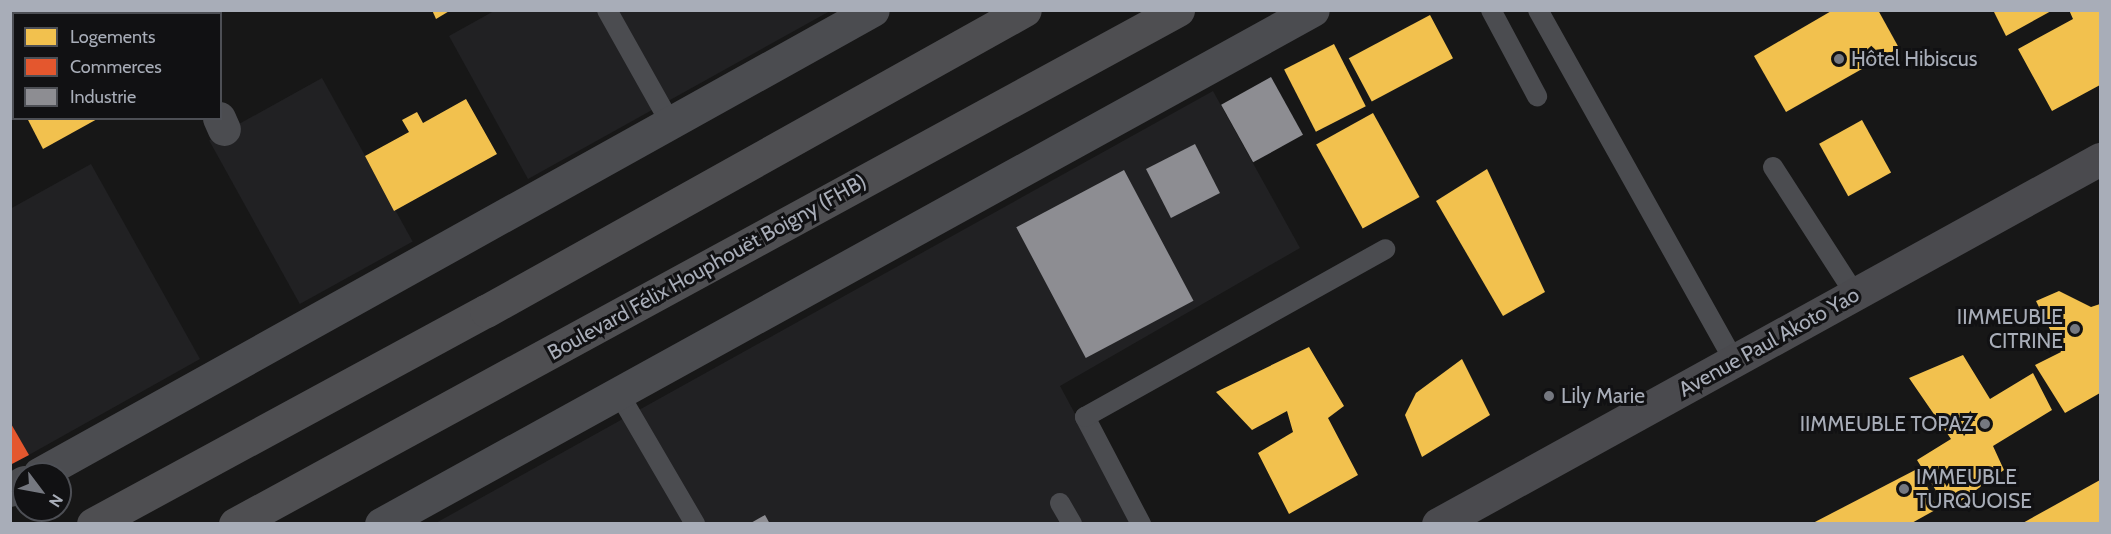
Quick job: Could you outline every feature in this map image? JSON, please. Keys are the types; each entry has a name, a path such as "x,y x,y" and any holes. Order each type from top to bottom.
{"highway":[{"path":"93,524 486,311 1025,10"},
{"name":"Boulevard Félix Houphouët Boigny (FHB)","path":"235,524 1178,10"}],"street":[{"path":"61,462 873,10"},
{"path":"381,524 1313,10"},
{"name":"Avenue Paul Akoto Yao","path":"1438,524 2100,159"}],"lane":[{"path":"607,10 671,124"},
{"path":"1491,10 1537,96"},
{"path":"1538,10 1734,361"},
{"path":"1773,167 1856,294"},
{"path":"1141,524 1085,417 1385,249"},
{"path":"618,392 695,524"},
{"path":"1060,503 1072,524"}],"shaded area":[{"path":"494,11 830,11 528,179 449,36"},
{"path":"322,78 413,242 300,304 209,141"},
{"path":"1213,91 1300,248 1060,386 1134,523 434,524"},
{"path":"91,164 200,359 16,462 12,462 11,465 10,209"}],"building: Logements":[{"path":"10,10 121,10 122,12 12,12 12,52"},
{"path":"432,10 451,10 436,19"},
{"path":"1833,10 1878,10 1899,48 1786,112 1754,56"},
{"path":"1993,10 2053,10 2006,36"},
{"path":"2069,10 2100,10 2100,85 2052,111 2018,49 2073,19"},
{"path":"1430,15 1453,58 1372,101 1349,58"},
{"path":"1334,44 1366,106 1316,132 1284,69"},
{"path":"466,99 497,154 394,211 365,156 409,132 402,120 417,112 423,123"},
{"path":"1373,113 1420,197 1363,228 1316,145"},
{"path":"28,120 95,120 43,149"},
{"path":"1862,120 1891,172 1848,196 1819,144"},
{"path":"1487,169 1545,292 1503,316 1436,201"},
{"name":"IIMMEUBLE CITRINE","path":"2059,291 2091,307 2100,304 2100,393 2065,413 2035,365 2061,352 2036,301"},
{"path":"1309,347 1344,406 1328,418 1358,475 1289,514 1258,453 1293,432 1287,411 1252,430 1216,392"},
{"name":"IIMMEUBLE TOPAZ","path":"1963,355 1990,399 2033,373 2052,410 1993,446 2004,470 1948,510 1917,460 1951,439 1909,378"},
{"path":"1462,359 1490,415 1422,457 1405,415 1416,393"},
{"name":"IMMEUBLE TURQUOISE","path":"1919,468 1937,509 1910,524 1811,524"},
{"path":"2100,480 2100,524 2021,524"}],"building: Commerces":[{"path":"10,422 29,455 10,465"}],"building: Industrie":[{"path":"1271,77 1303,135 1253,162 1221,105"},
{"path":"1195,144 1220,193 1171,218 1146,169"},
{"path":"1124,170 1193,301 1086,358 1016,227"},
{"path":"765,515 770,524 749,524"}],"place":[{"name":"Hôtel Hibiscus","path":"1839,59"},
{"name":"IIMMEUBLE CITRINE","path":"2075,329"},
{"name":"Lily Marie","path":"1549,396"},
{"name":"IIMMEUBLE TOPAZ","path":"1985,424"},
{"name":"IMMEUBLE TURQUOISE","path":"1904,489"}]}
